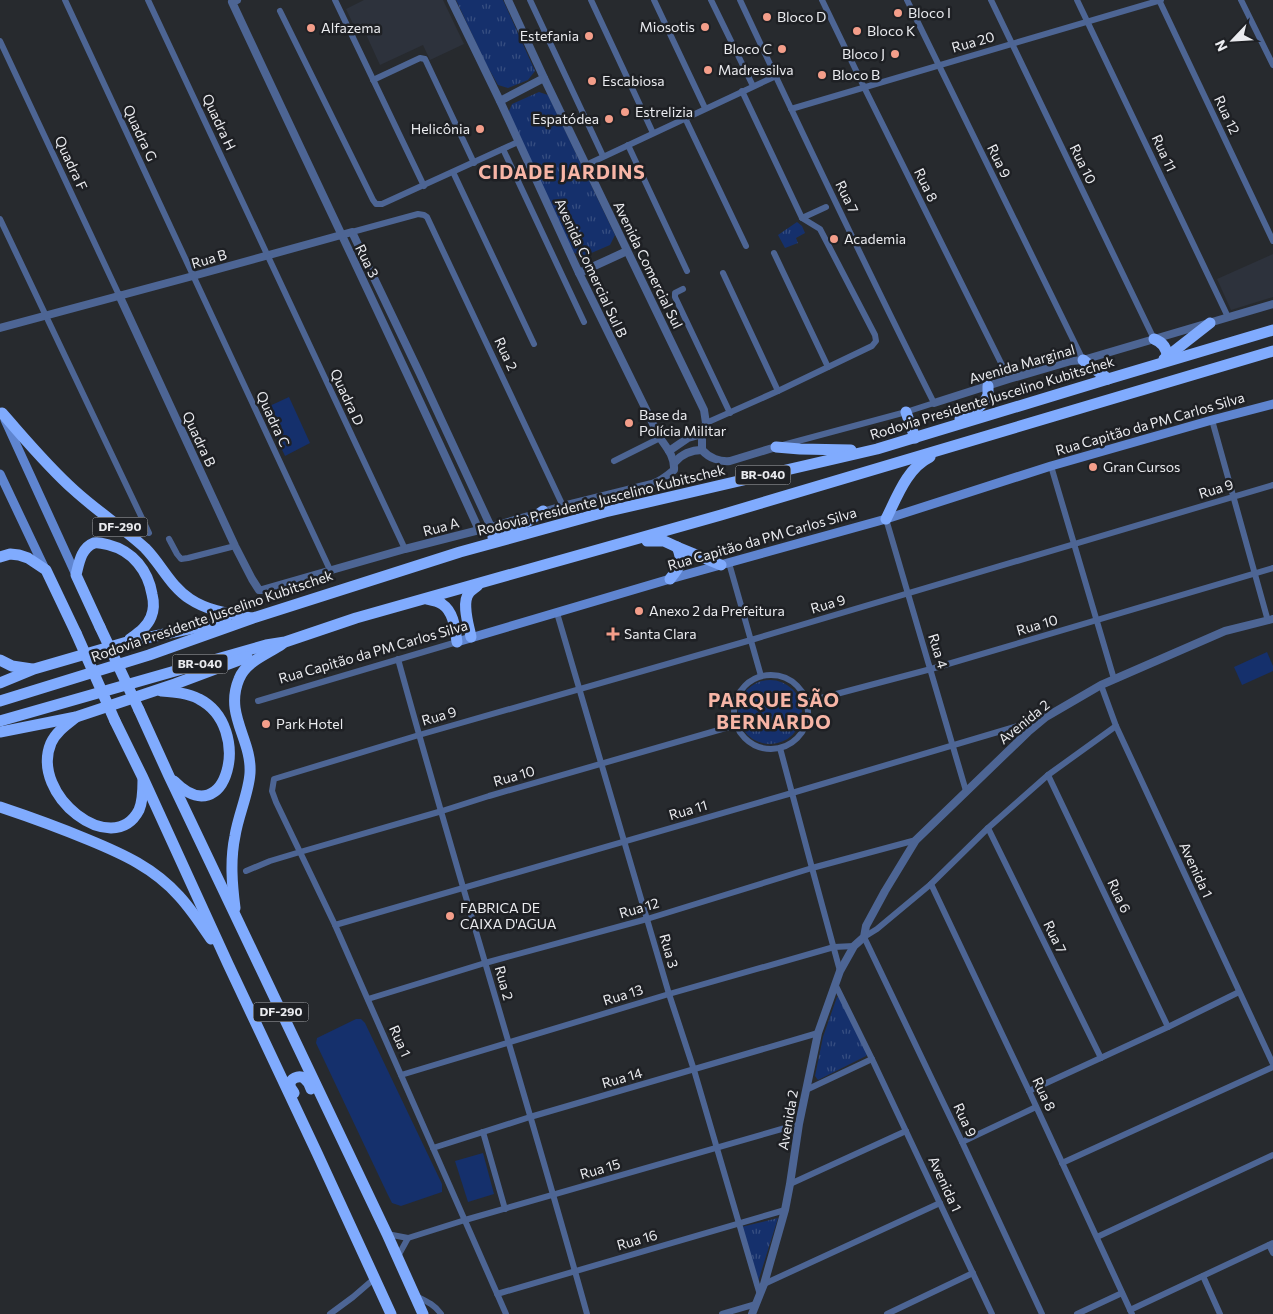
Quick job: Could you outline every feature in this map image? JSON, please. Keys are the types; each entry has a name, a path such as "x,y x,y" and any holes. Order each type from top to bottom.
{"highway":[{"path":"1163,360 1210,323"},
{"name":"Rodovia Presidente Juscelino Kubitschek","path":"0,701 149,655 252,618 460,552 605,512 877,449 1108,379 1163,360 1273,330"},
{"path":"1154,339 1160,341 1167,352 1163,360"},
{"name":"BR-040","path":"0,721 260,646 285,642 356,618 731,512 1273,352"},
{"path":"1083,360 1108,379"},
{"path":"946,428 972,413 983,402 988,395 988,386"},
{"name":"DF-290","path":"1,411 46,462 74,490 146,549 181,592 196,603 222,612 252,618"},
{"path":"906,412 915,438"},
{"path":"776,447 835,450 877,449"},
{"path":"886,519 914,469 925,459 948,448"},
{"path":"460,552 527,522 543,511"},
{"path":"628,541 664,540 677,547 725,564"},
{"name":"DF-290","path":"127,642 146,626 151,618 154,604 151,588 139,564 130,555 114,547 94,543 82,555 76,575 424,1314"},
{"path":"670,580 680,563 681,555 677,547"},
{"path":"0,557 10,554 19,555 28,558 46,570"},
{"name":"DF-290","path":"46,570 391,1314"},
{"path":"471,637 465,599 469,592 480,584"},
{"path":"427,599 442,604 448,610 452,618 457,642"},
{"path":"0,684 34,669 127,642 226,621 252,618"},
{"path":"0,732 76,717 154,691 285,642"},
{"name":"DF-290","path":"236,918 231,873 232,855 250,773 246,747 237,722 235,696 243,671 249,665 285,642"},
{"path":"0,660 12,666 34,669"},
{"path":"154,691 182,693 199,698 216,713 222,722 230,747 229,764 224,780 221,786 211,794 198,796 186,792 169,776"},
{"path":"76,717 54,737 48,758 49,772 54,787 70,809 83,819 100,827 111,828 121,825 132,818 139,810 143,778"},
{"path":"0,807 52,824 138,862 155,874 178,895 228,964"},
{"path":"317,1153 313,1133 290,1086 290,1082 294,1078 299,1076 308,1082 329,1127 334,1134 340,1137"}],"main road":[{"name":"Rua Capitão da PM Carlos Silva","path":"457,642 886,519 1051,466 1273,404"},
{"name":"DF-290","path":"1,411 76,575"},
{"name":"DF-290","path":"0,474 46,570"}],"street":[{"name":"Quadra G","path":"65,0 193,276"},
{"name":"Quadra H","path":"148,0 267,255"},
{"path":"335,0 424,186"},
{"name":"Avenida Comercial Sul B","path":"450,0 500,101 579,273 660,438"},
{"name":"Avenida Comercial Sul","path":"508,0 704,410 706,423"},
{"path":"530,0 604,156"},
{"path":"592,0 654,133"},
{"path":"654,0 705,108"},
{"path":"711,0 753,86"},
{"name":"Rua 7","path":"740,0 934,403"},
{"name":"Rua 8","path":"822,0 1008,379"},
{"name":"Rua 9","path":"907,0 1083,360"},
{"name":"Rua 10","path":"990,0 1154,339"},
{"name":"Rua 11","path":"1077,0 1228,317"},
{"name":"Rua 20","path":"791,109 1160,0"},
{"name":"Rua 12","path":"1160,0 1273,241"},
{"path":"1241,0 1273,65"},
{"name":"Rua 3","path":"233,1 479,530"},
{"path":"280,11 376,204 382,204 424,186 518,142"},
{"name":"Quadra F","path":"0,42 119,295"},
{"path":"373,80 423,58 474,163"},
{"path":"586,164 776,76"},
{"path":"500,101 544,78"},
{"path":"702,450 702,434 706,423 778,392 872,346 876,341 875,335 820,229 802,218 742,92"},
{"path":"685,118 746,246"},
{"path":"628,145 687,271"},
{"path":"502,149 584,322"},
{"path":"453,172 534,344"},
{"path":"802,218 826,207"},
{"name":"Rua B","path":"0,328 418,214 424,215"},
{"name":"Rua 2","path":"424,215 429,220 563,506"},
{"path":"0,220 149,534"},
{"name":"Rua 3","path":"352,232 491,527"},
{"path":"579,273 627,251"},
{"path":"774,252 828,367"},
{"name":"Quadra D","path":"267,255 405,550"},
{"path":"723,273 778,392"},
{"name":"Quadra C","path":"193,276 330,572"},
{"path":"683,289 675,293 675,297 730,413"},
{"name":"Quadra B","path":"119,295 235,546 257,587 259,590 262,590"},
{"name":"Avenida Marginal","path":"776,447 906,412 1008,379 1083,360 1273,304"},
{"path":"410,379 420,374"},
{"path":"1212,420 1255,573 1271,620"},
{"path":"669,450 688,438 702,434"},
{"path":"614,461 660,438 675,462 686,452 695,450 702,450 710,457 724,462 776,447"},
{"name":"Rua A","path":"262,590 543,511 660,481 674,470 675,462"},
{"path":"1051,466 1114,679"},
{"name":"Rua 9","path":"274,779 1273,485"},
{"name":"Rua 4","path":"886,519 966,791"},
{"path":"169,539 181,559 235,546"},
{"path":"725,564 761,676"},
{"name":"Rua 10","path":"806,702 930,669 1273,568"},
{"name":"Rua 3","path":"558,612 668,994 694,1070 760,1295"},
{"name":"Avenida 2","path":"864,937 866,926 895,873 916,840 1046,717 1101,684 1225,631 1271,620"},
{"name":"Rua Capitão da PM Carlos Silva","path":"258,701 457,642"},
{"name":"Rua 2","path":"398,659 587,1314"},
{"path":"773,675 784,677 802,691 806,702 808,713 806,725 792,743 780,748 770,749 754,745 741,734 736,725 735,700 741,689 750,681 761,676 773,675"},
{"name":"Avenida 1","path":"1101,684 1116,726 1273,1066"},
{"name":"Rua 11","path":"335,925 953,746 1046,717"},
{"name":"Rua 10","path":"246,871 300,852 736,725"},
{"name":"Avenida 2","path":"752,1314 764,1284 785,1210 799,1124 818,1033 840,971 854,946 864,937 878,929 931,884 988,828 1048,775 1116,726"},
{"path":"780,748 840,971"},
{"name":"Rua 6","path":"1048,775 1168,1027"},
{"name":"Rua 1","path":"274,779 273,796 335,925 506,1314"},
{"name":"Rua 7","path":"988,828 1101,1058"},
{"name":"Rua 12","path":"368,1000 485,963 647,919 812,868 916,840"},
{"name":"Rua 8","path":"931,884 1131,1312"},
{"name":"Rua 9","path":"864,937 1042,1314"},
{"name":"Rua 13","path":"401,1075 668,994 834,947 854,946"},
{"name":"Avenida 1","path":"835,984 992,1314"},
{"path":"1029,1091 1239,992"},
{"name":"Rua 14","path":"433,1148 530,1117 818,1033"},
{"path":"806,1090 872,1059"},
{"path":"1062,1163 1273,1066"},
{"path":"962,1142 1036,1107"},
{"name":"Rua 15","path":"408,1238 799,1124"},
{"path":"790,1184 906,1131"},
{"path":"483,1132 505,1209"},
{"path":"1097,1237 1273,1155"},
{"path":"764,1284 940,1203"},
{"name":"Rua 16","path":"497,1294 785,1210"},
{"path":"387,1234 408,1238 397,1258"},
{"path":"1131,1312 1271,1244 1273,1254"},
{"path":"887,1314 973,1273"},
{"path":"1203,1276 1220,1314"},
{"path":"330,1314 374,1278"},
{"path":"1077,1314 1122,1293"},
{"path":"415,1296 431,1304 441,1314"},
{"path":"722,1314 756,1304"}],"shaded area":[{"path":"364,0 443,0 464,44 430,60 423,45 380,65 364,30 362,27 356,30 346,9"},
{"path":"1273,254 1273,297 1231,310 1217,279"}],"green space":[{"path":"456,0 503,0 535,71 528,80 508,88 498,85"},
{"path":"539,92 548,95 615,235 610,245 582,257 573,252 508,113 512,104"},
{"path":"797,222 802,226 805,233 796,238 798,243 785,248 778,235"},
{"path":"289,397 310,443 285,456 263,409"},
{"path":"1267,652 1273,666 1273,671 1242,685 1234,667"},
{"path":"770,680 788,686 796,694 802,712 796,730 788,738 770,744 752,738 744,730 738,712 744,694 752,686"},
{"path":"837,997 841,998 868,1052 866,1056 818,1080 815,1076 823,1037"},
{"path":"356,1019 361,1019 365,1023 442,1184 442,1192 401,1206 392,1203 387,1193 316,1043 317,1038"},
{"path":"483,1153 494,1194 468,1202 455,1161"},
{"path":"778,1218 757,1285 741,1227"}],"place":[{"name":"Bloco I","path":"898,13"},
{"name":"Bloco D","path":"767,17"},
{"name":"Miosotis","path":"705,27"},
{"name":"Alfazema","path":"311,28"},
{"name":"Bloco K","path":"857,31"},
{"name":"Estefania","path":"589,36"},
{"name":"Bloco C","path":"782,49"},
{"name":"Bloco J","path":"895,54"},
{"name":"Madressilva","path":"708,70"},
{"name":"Bloco B","path":"822,75"},
{"name":"Escabiosa","path":"592,81"},
{"name":"Estrelizia","path":"625,112"},
{"name":"Espatódea","path":"609,119"},
{"name":"Helicônia","path":"480,129"},
{"name":"Academia","path":"834,239"},
{"name":"Base da Polícia Militar","path":"629,423"},
{"name":"Gran Cursos","path":"1093,467"},
{"name":"Anexo 2 da Prefeitura","path":"639,611"},
{"name":"Santa Clara","path":"613,634"},
{"name":"Park Hotel","path":"266,724"},
{"name":"FABRICA DE CAIXA D'AGUA","path":"450,916"}],"district":[{"name":"CIDADE JARDINS","path":"562,172"},
{"name":"PARQUE SÃO BERNARDO","path":"774,711"}]}
